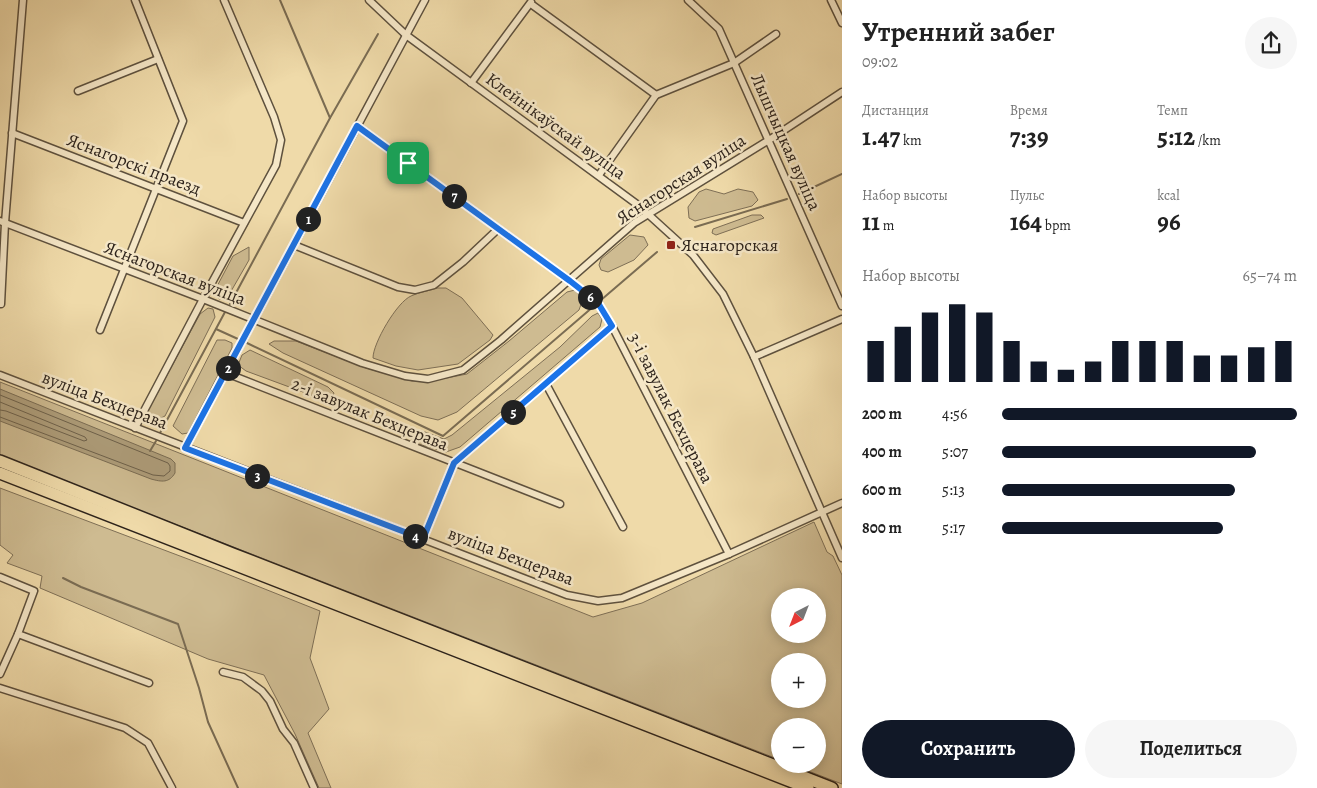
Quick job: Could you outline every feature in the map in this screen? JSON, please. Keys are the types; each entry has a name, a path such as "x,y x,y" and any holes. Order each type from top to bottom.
{"highway":[{"path":"0,461 832,788"},
{"path":"0,473 808,788"}],"street":[{"path":"1,304 3,222 23,0"},
{"path":"100,330 183,121 135,0"},
{"path":"135,428 203,298 276,166 281,140 274,117 224,0"},
{"name":"Клейнікаўскай вуліца","path":"369,0 406,35 599,175 648,214 693,255 723,294 754,357 842,558"},
{"path":"185,448 425,0"},
{"name":"Лышчыцкая вуліца","path":"688,0 719,29 842,306"},
{"path":"831,0 842,24"},
{"path":"472,84 531,2 656,95"},
{"path":"599,175 656,95 734,63 776,34"},
{"path":"78,90 158,59"},
{"name":"Яснагорская вуліца","path":"3,222 203,298 362,363 405,376 428,378 463,370 501,340 634,224 842,92"},
{"name":"3-і завулак Бехцерава","path":"357,126 598,303 612,326 729,554"},
{"name":"Яснагорскі праезд","path":"12,134 244,222"},
{"path":"294,245 398,287 415,290 434,285 463,262 498,228"},
{"path":"754,357 842,318"},
{"path":"423,539 454,463 612,326"},
{"name":"2-і завулак Бехцерава","path":"226,373 560,504"},
{"name":"вуліца Бехцерава","path":"0,375 568,595 598,602 622,598 729,554 842,502"},
{"path":"546,384 623,527"},
{"path":"0,577 34,591 0,674"},
{"path":"18,634 149,683"},
{"path":"223,672 243,677 262,690 270,701 283,729 294,742 314,788"},
{"path":"0,688 125,728 148,743 172,788"}],"shaded area":[{"path":"706,189 724,194 738,189 753,192 758,200 752,206 695,221 689,218 688,207 699,192"},
{"path":"752,215 761,215 764,218 716,235 712,233 713,229"},
{"path":"630,235 644,237 648,245 634,260 608,272 601,270 599,265 601,259"},
{"path":"249,247 249,260 226,300 219,299 214,292 233,256"},
{"path":"437,288 446,288 462,298 493,335 490,340 458,364 418,370 396,366 373,358 381,333 399,306 417,293"},
{"path":"575,290 583,299 579,310 457,412 438,420 421,416 283,353 269,344 274,341 296,341 366,368 412,381 436,380 467,374 567,292"},
{"path":"208,308 213,309 215,317 165,416 157,420 150,420 146,414 200,314"},
{"path":"598,313 602,319 600,327 460,447 446,452 415,443 410,437 414,431 425,432 444,439 452,435 560,347 592,316"},
{"path":"217,340 225,340 232,343 232,348 188,433 182,434 173,426"},
{"path":"250,350 328,387 334,393 330,402 246,371 238,365 242,355"},
{"path":"0,382 593,617 642,603 814,522 827,552 833,556 842,575 842,784 813,773 826,773 826,718 771,718 771,756 0,456"},
{"path":"0,488 320,611 310,658 329,709 308,733 331,788 319,788 295,734 264,675 208,659 40,588 42,576 7,563 13,555 0,545"}],"water":[{"path":"0,389 171,459 175,463 175,473 170,479 165,481 151,479 0,421"}],"waterway":[{"path":"230,304 330,118 280,0"},
{"path":"330,118 378,34"},
{"path":"799,194 842,174"},
{"path":"695,227 787,199"},
{"path":"601,300 657,252"},
{"path":"247,343 443,436 594,306"},
{"path":"160,433 225,312"},
{"path":"216,329 238,339"},
{"path":"150,451 156,441"},
{"path":"63,578 81,587 178,624 208,722 238,788"}],"place":[{"name":"Яснагорская","path":"671,245"}],"route":[{"path":"357,126 408,163 598,303 612,326 454,463 423,539 185,448 357,126"}]}
